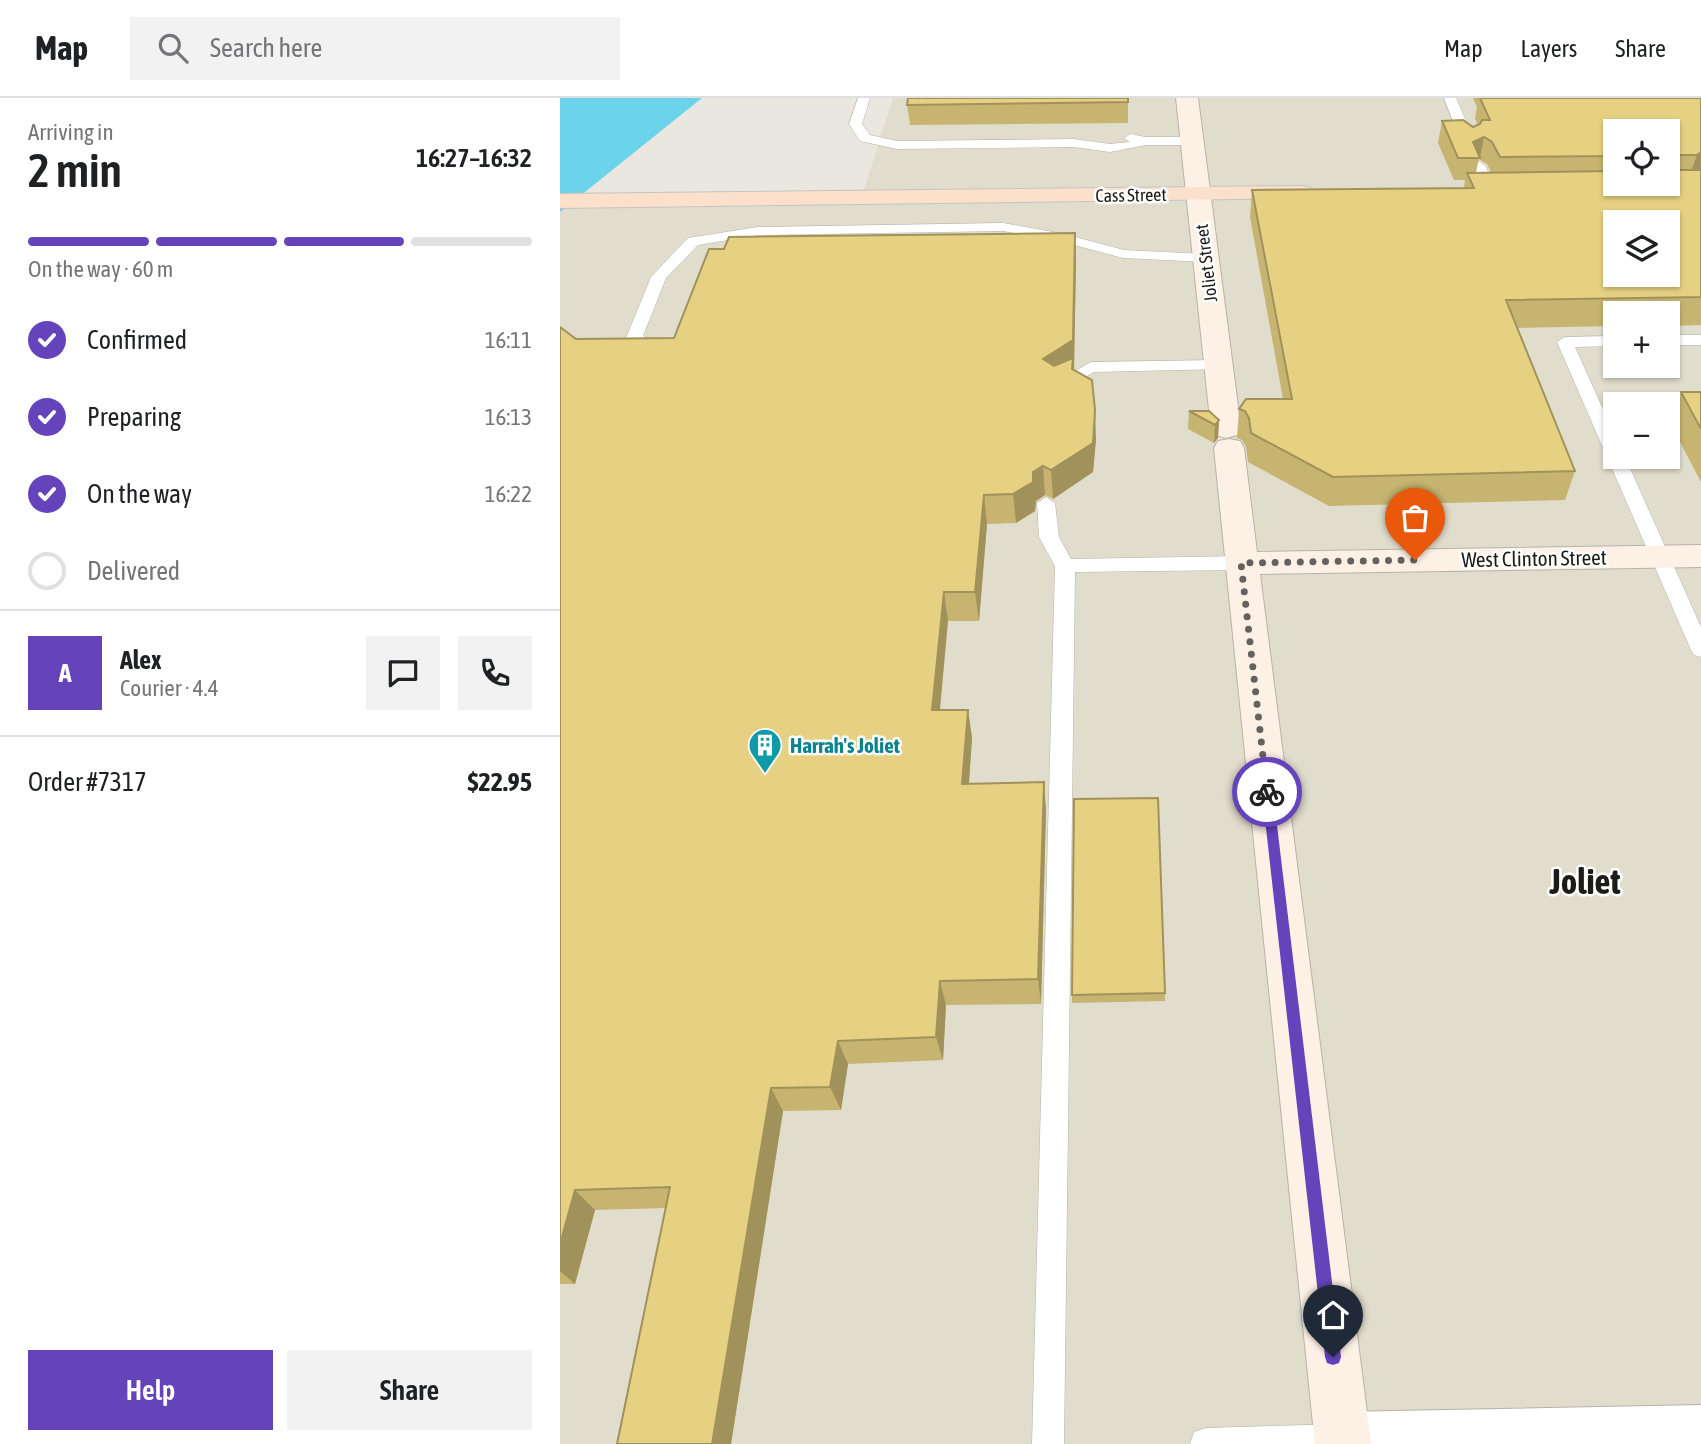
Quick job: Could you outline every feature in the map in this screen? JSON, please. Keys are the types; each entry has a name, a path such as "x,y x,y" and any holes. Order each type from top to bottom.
{"main road":[{"path":"1462,190 1515,190"},
{"name":"Cass Street","path":"560,201 1329,192"}],"street":[{"name":"Joliet Street","path":"1187,98 1343,1442"},
{"name":"West Clinton Street","path":"1241,563 1701,556"},
{"path":"1343,1442 1701,1433"}],"lane":[{"path":"864,98 855,124 865,138 897,145 1074,143 1089,148 1128,148 1144,141 1192,141"},
{"path":"1450,98 1468,142"},
{"path":"1478,165 1489,190"},
{"path":"670,352 634,338 659,277 693,241 758,231 1003,227 1064,238 1123,254 1205,258"},
{"path":"1680,340 1701,340"},
{"path":"1603,341 1565,342 1603,429"},
{"path":"1055,387 1091,367 1218,365"},
{"path":"1621,469 1701,650"},
{"path":"1046,503 1049,537 1065,566 1048,1444"},
{"path":"1065,566 1241,563"},
{"path":"1206,1444 1343,1442"}],"shaded area":[{"path":"893,98 1182,98 1194,192 862,196"},
{"path":"1189,98 1701,98 1701,185 1680,185 1680,119 1603,119 1603,186 1201,191"},
{"path":"1680,189 1701,189 1701,551 1245,560 1203,196 1603,190 1603,196 1680,196"},
{"path":"1192,197 1323,1444 560,1444 560,212 566,207"},
{"path":"1701,556 1701,1444 1356,1444 1241,563"}],"water":[{"path":"560,98 702,98 560,212"}],"building":[{"path":"908,98 1128,98 1128,102 907,105"},
{"path":"1480,98 1701,98 1701,152 1697,155 1680,155 1680,119 1603,119 1603,156 1500,157 1492,142 1484,137 1473,142 1480,158 1458,158 1442,121 1463,120 1473,127 1482,120 1490,120"},
{"path":"1680,170 1701,170 1701,297 1506,300 1575,471 1333,477 1251,433 1249,418 1245,411 1239,409 1246,399 1292,399 1252,190 1474,188 1467,173 1603,171 1603,196 1680,196"},
{"name":"Harrah's Joliet","path":"1075,233 1073,340 1043,359 1054,366 1073,358 1072,369 1092,380 1095,410 1093,443 1051,470 1043,466 1033,472 1033,482 1013,494 984,495 975,592 944,592 932,710 968,710 962,784 1044,782 1038,979 940,981 936,1037 838,1041 830,1087 771,1088 712,1444 617,1444 670,1187 575,1190 560,1244 560,327 576,339 674,338 709,249 724,249 729,237"},
{"path":"1681,392 1701,392 1701,429"},
{"path":"1189,411 1209,411 1219,420 1215,425"},
{"path":"1158,798 1165,993 1072,995 1074,799"}],"way so far":[{"path":"1267,792 1241,563 1415,560"}],"place":[{"name":"Harrah's Joliet","path":"765,775"}],"district":[{"name":"Joliet","path":"1585,881"}],"route":[{"path":"1267,792 1333,1357"}]}
